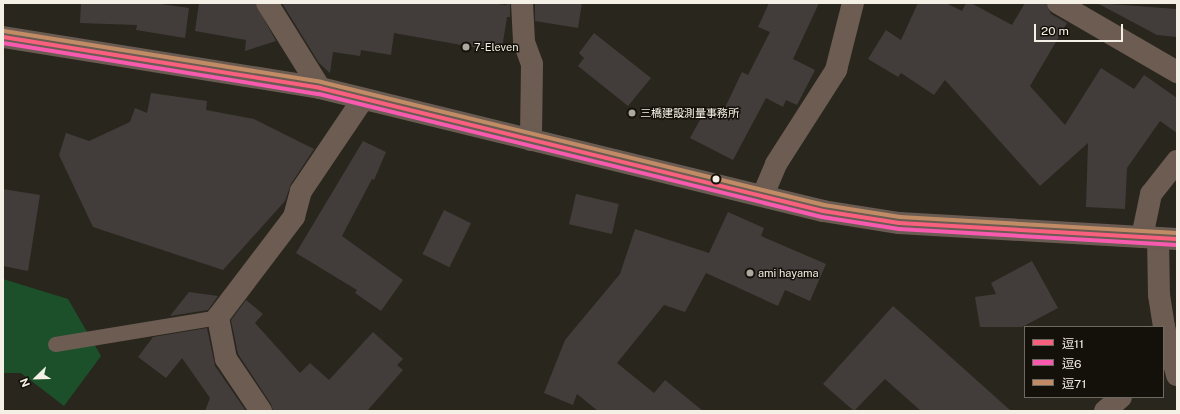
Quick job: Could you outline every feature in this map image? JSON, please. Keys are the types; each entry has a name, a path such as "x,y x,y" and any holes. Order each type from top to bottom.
{"highway":[{"path":"3,37 320,88 823,211 899,223 1159,238"}],"street":[{"path":"267,3 320,88"},
{"path":"522,3 524,42 532,64 531,140"},
{"path":"763,196 776,164 836,70 853,3"},
{"path":"1058,3 1177,72"},
{"path":"261,411 226,358 218,317 294,217 300,191 363,98"},
{"path":"1171,367 1159,295 1159,238 1151,194 1177,161"},
{"path":"1105,411 1120,398"}],"lane":[{"path":"55,344 218,317"}],"green space":[{"path":"3,279 68,299 101,356 64,406 21,373 3,373"}],"building":[{"path":"81,3 154,3 189,8 185,38 136,30 137,25 80,23"},
{"path":"199,3 255,3 276,41 245,51 246,40 195,31"},
{"path":"282,3 492,3 505,5 510,3 510,17 507,17 502,48 485,46 484,49 394,33 391,55 361,50 360,56 333,52 330,73 319,63"},
{"path":"535,3 582,3 578,28 535,21"},
{"path":"769,3 819,3 793,59 815,70 797,105 786,100 783,107 766,98 733,160 690,138 707,107 722,114 742,72 748,75 770,32 758,27"},
{"path":"918,3 946,3 962,11 966,3 971,3 1012,25 1025,3 1046,3 1051,14 1067,23 1030,86 1065,125 1101,68 1134,89 1144,75 1177,98 1177,133 1160,121 1127,168 1125,209 1086,207 1088,143 1040,186 945,80 934,95 901,73 898,77 868,59 886,30 901,40"},
{"path":"1097,3 1177,9 1177,37 1157,35"},
{"path":"594,33 651,78 628,106 578,66 584,58 579,53"},
{"path":"151,93 207,101 206,110 254,119 314,149 291,184 285,201 223,270 93,227 59,155 66,133 89,141 130,122 135,108 147,113"},
{"path":"363,141 386,152 374,180 372,179 342,236 403,280 381,311 355,293 357,290 296,253"},
{"path":"3,189 40,195 28,271 3,266"},
{"path":"576,194 619,204 612,234 569,224"},
{"path":"444,210 471,223 449,267 423,254"},
{"path":"728,212 764,228 761,236 826,264 810,301 785,290 778,306 706,273 685,312 664,305 617,363 654,393 665,380 703,411 598,411 577,394 573,405 544,393 565,340 620,274 635,229 709,253"},
{"path":"1032,261 1058,308 1022,327 980,327 975,297 996,294 991,283"},
{"path":"189,292 218,296 208,310 170,316"},
{"path":"246,300 263,314 255,323 300,373 310,363 329,380 373,332 403,359 397,365 403,370 367,411 273,411 271,404 238,354 231,320"},
{"path":"893,306 1011,411 921,411 885,379 854,411 823,384"},
{"path":"207,328 215,366 246,411 205,411 210,398 182,358 166,378 138,357 153,337"}],"transit line":[{"name":"逗71","path":"4,31 321,82 824,205 900,217 1177,233"},
{"name":"逗11","path":"3,37 320,88 823,211 899,223 1177,239"},
{"name":"逗6","path":"3,43 319,94 822,217 899,229 1177,245"}],"place":[{"name":"7-Eleven","path":"466,47"},
{"name":"三橋建設測量事務所","path":"632,113"},
{"name":"ami hayama","path":"750,273"}]}
